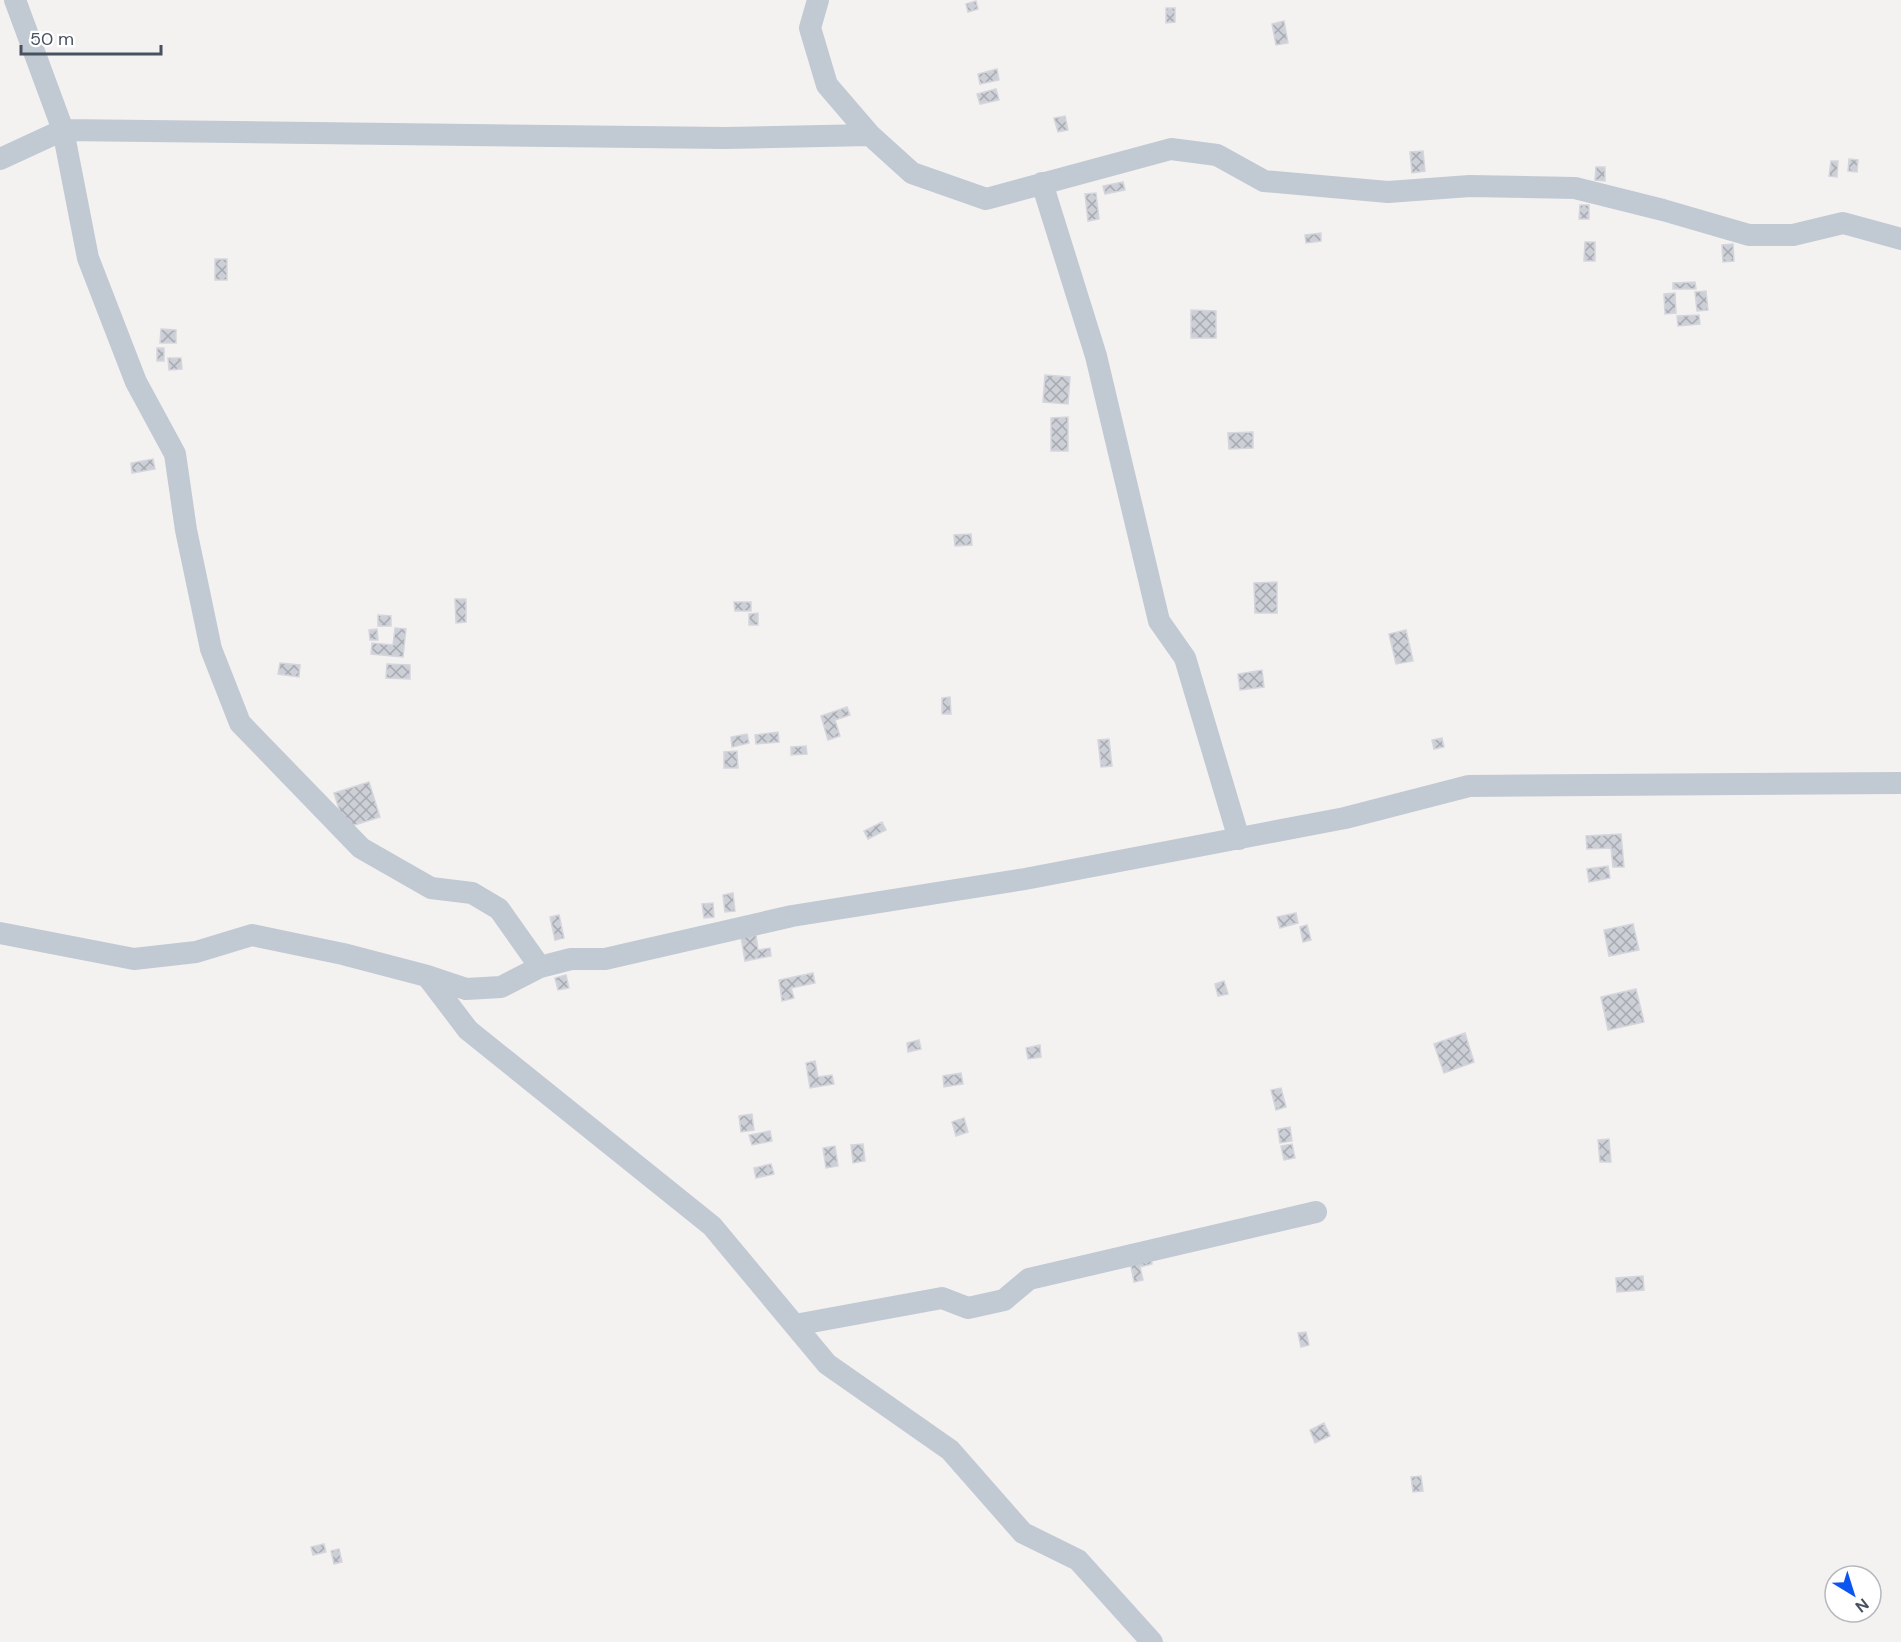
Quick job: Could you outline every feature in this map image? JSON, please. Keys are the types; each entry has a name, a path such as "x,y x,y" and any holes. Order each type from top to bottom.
{"street":[{"path":"15,0 63,130 88,258 136,382 175,454 186,530 211,649 240,723 361,848 431,888 472,893 499,909 540,967"},
{"path":"818,0 810,28 827,85 870,135 912,173 986,198 1171,149 1217,155 1264,181 1388,192 1470,186 1575,188 1749,235 1793,235 1843,223 1901,239"},
{"path":"0,159 63,130 725,138 870,135"},
{"path":"1042,183 1096,356 1158,621 1185,658 1239,839"},
{"path":"0,933 134,959 196,952 252,935 343,954 427,976 466,989 501,987 540,967 571,958 605,958 640,952 792,916 1025,879 1239,839 1345,818 1469,786 1901,783"},
{"path":"427,976 468,1030 712,1226 827,1364 950,1450 1023,1533 1078,1560 1152,1642"},
{"path":"795,1325 942,1298 968,1308 1004,1300 1029,1279 1316,1212"}],"building":[{"path":"976,1 978,9 968,12 966,4"},
{"path":"1166,8 1175,8 1175,22 1166,23"},
{"path":"1284,21 1288,43 1276,45 1272,24"},
{"path":"997,69 999,80 980,84 978,74"},
{"path":"996,89 999,100 980,104 977,94"},
{"path":"1065,116 1068,130 1058,132 1054,118"},
{"path":"1423,151 1425,171 1412,173 1410,152"},
{"path":"1849,159 1858,160 1857,172 1848,171"},
{"path":"1831,161 1838,161 1837,177 1829,176"},
{"path":"1596,167 1605,167 1605,181 1595,180"},
{"path":"1123,182 1125,190 1105,194 1103,186"},
{"path":"1096,193 1099,219 1088,221 1085,194"},
{"path":"1580,205 1589,205 1589,219 1579,219"},
{"path":"1321,233 1321,241 1306,243 1305,235"},
{"path":"1585,242 1595,242 1595,261 1584,261"},
{"path":"1733,244 1734,261 1723,262 1722,245"},
{"path":"215,259 227,259 227,280 215,280"},
{"path":"1695,282 1696,289 1673,289 1673,283"},
{"path":"1706,291 1708,310 1697,311 1695,292"},
{"path":"1675,293 1676,313 1665,314 1664,294"},
{"path":"1191,310 1216,311 1216,338 1191,338"},
{"path":"1699,315 1700,324 1678,326 1677,316"},
{"path":"161,329 176,330 176,343 160,343"},
{"path":"157,348 164,348 164,361 157,361"},
{"path":"168,358 181,358 182,369 169,370"},
{"path":"1045,375 1070,377 1068,404 1043,402"},
{"path":"1068,417 1068,451 1051,451 1051,418"},
{"path":"1253,432 1253,448 1229,449 1228,433"},
{"path":"153,459 155,469 132,473 131,463"},
{"path":"971,534 972,545 955,546 954,535"},
{"path":"1277,582 1277,613 1255,613 1254,583"},
{"path":"455,599 466,599 466,622 456,623"},
{"path":"734,602 751,602 751,611 735,611"},
{"path":"758,613 758,625 749,625 749,614"},
{"path":"378,615 391,616 391,626 378,626"},
{"path":"395,628 406,629 403,657 371,654 372,643 393,645"},
{"path":"377,629 378,640 370,640 369,630"},
{"path":"1406,630 1413,661 1396,664 1389,634"},
{"path":"280,663 300,665 299,677 278,674"},
{"path":"387,664 410,665 410,679 386,678"},
{"path":"1262,670 1264,687 1240,690 1238,674"},
{"path":"950,697 951,714 942,714 942,698"},
{"path":"847,707 850,715 835,720 840,736 828,740 821,716"},
{"path":"778,732 779,742 756,744 755,735"},
{"path":"747,734 749,743 732,747 731,737"},
{"path":"1442,738 1444,747 1434,749 1432,740"},
{"path":"1109,739 1112,766 1101,767 1098,740"},
{"path":"806,746 807,754 791,755 791,747"},
{"path":"737,751 738,768 724,768 724,752"},
{"path":"369,782 380,817 345,828 334,793"},
{"path":"882,822 886,830 868,839 864,831"},
{"path":"1621,834 1624,867 1613,867 1611,848 1587,849 1586,836"},
{"path":"1608,866 1610,878 1589,882 1587,869"},
{"path":"733,893 735,911 725,912 723,895"},
{"path":"713,903 714,917 704,918 702,904"},
{"path":"1296,913 1298,923 1280,928 1277,917"},
{"path":"559,915 564,938 555,940 550,917"},
{"path":"1633,924 1639,950 1609,956 1604,930"},
{"path":"1307,925 1311,940 1303,942 1300,927"},
{"path":"756,935 758,950 770,948 771,956 745,961 741,937"},
{"path":"813,973 815,983 791,988 794,998 782,1001 779,980"},
{"path":"566,975 569,988 558,990 555,978"},
{"path":"1224,981 1228,994 1218,996 1215,984"},
{"path":"1636,989 1644,1022 1608,1030 1601,997"},
{"path":"1465,1033 1474,1062 1444,1073 1434,1044"},
{"path":"919,1040 921,1049 908,1052 907,1043"},
{"path":"1040,1045 1041,1057 1028,1059 1026,1048"},
{"path":"815,1061 818,1077 832,1075 834,1084 810,1088 806,1063"},
{"path":"961,1073 963,1084 944,1087 943,1076"},
{"path":"1281,1088 1286,1107 1276,1110 1271,1090"},
{"path":"752,1114 754,1130 741,1132 739,1116"},
{"path":"964,1118 968,1132 956,1136 952,1122"},
{"path":"1290,1127 1292,1141 1280,1143 1278,1129"},
{"path":"770,1131 772,1141 752,1145 749,1135"},
{"path":"1609,1139 1611,1162 1600,1162 1598,1140"},
{"path":"863,1144 865,1161 853,1163 851,1145"},
{"path":"1292,1144 1295,1158 1284,1160 1281,1146"},
{"path":"835,1146 838,1166 826,1168 823,1148"},
{"path":"771,1164 774,1174 756,1178 754,1168"},
{"path":"1151,1257 1152,1264 1140,1267 1143,1280 1134,1282 1130,1261"},
{"path":"1643,1276 1644,1290 1617,1292 1616,1278"},
{"path":"1306,1332 1309,1345 1301,1347 1298,1333"},
{"path":"1324,1423 1330,1436 1315,1443 1310,1430"},
{"path":"1421,1476 1423,1491 1413,1492 1411,1477"},
{"path":"324,1544 326,1552 313,1555 311,1547"},
{"path":"339,1549 342,1562 334,1564 331,1551"}]}
